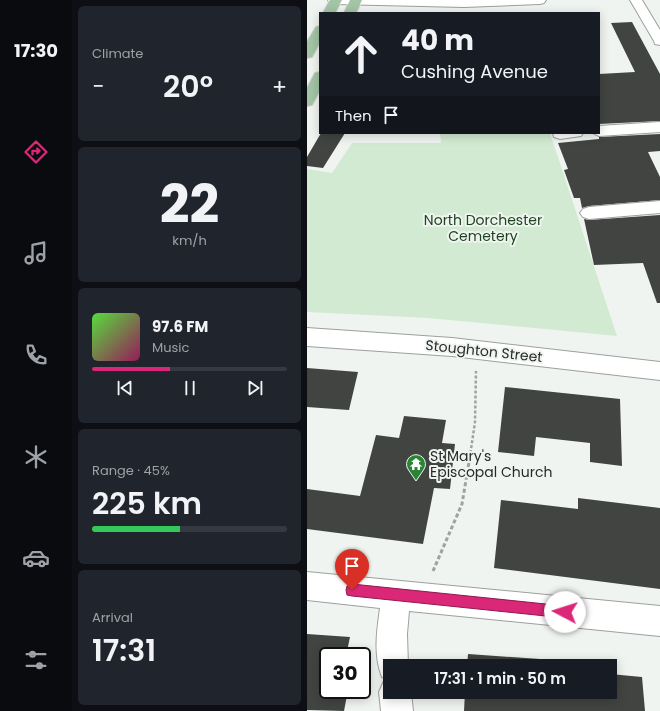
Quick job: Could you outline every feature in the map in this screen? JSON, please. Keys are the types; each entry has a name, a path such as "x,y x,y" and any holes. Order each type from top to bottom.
{"main road":[{"path":"329,12 335,0"},
{"path":"350,12 356,0"},
{"path":"307,54 319,32"},
{"path":"307,102 319,78"}],"street":[{"path":"335,0 469,3 540,0"},
{"path":"636,0 660,41"},
{"path":"600,131 660,127"},
{"path":"589,213 660,207"},
{"name":"Stoughton Street","path":"307,337 452,347 660,371"},
{"path":"307,586 660,621"},
{"path":"393,659 392,634 409,596"},
{"path":"396,699 397,711"}],"path":[{"path":"409,596 462,504 475,422 476,377"}],"green space":[{"name":"North Dorchester Cemetery","path":"440,134 550,134 617,336 428,318 307,312 307,169 332,173 352,143 441,143"}],"building":[{"path":"632,22 660,74 660,121 600,124 600,74 635,72 611,23"},
{"path":"320,134 344,134 323,168 307,166 307,157"},
{"path":"660,134 660,151 648,152 660,177 660,200 589,206 582,208 580,198 574,198 564,170 568,169 558,143 599,139 599,137"},
{"path":"660,215 660,303 657,303 643,263 594,265 584,219 589,220"},
{"path":"307,368 358,372 349,410 307,407"},
{"path":"505,387 620,399 622,466 590,462 590,443 536,437 534,456 498,452"},
{"name":"St Mary's Episcopal Church","path":"404,416 446,420 442,443 455,444 450,489 434,488 423,544 307,529 307,489 360,496 376,435 399,438"},
{"path":"578,498 660,508 660,589 494,568 501,500 578,509"},
{"path":"307,634 350,637 348,647 319,647 319,699 346,699 344,711 307,710"},
{"path":"468,654 540,659 468,659"},
{"path":"617,675 642,677 645,711 464,711 465,699 617,699"}],"place":[{"name":"St Mary's Episcopal Church","path":"416,481"}],"route":[{"path":"352,590 565,612"}]}
